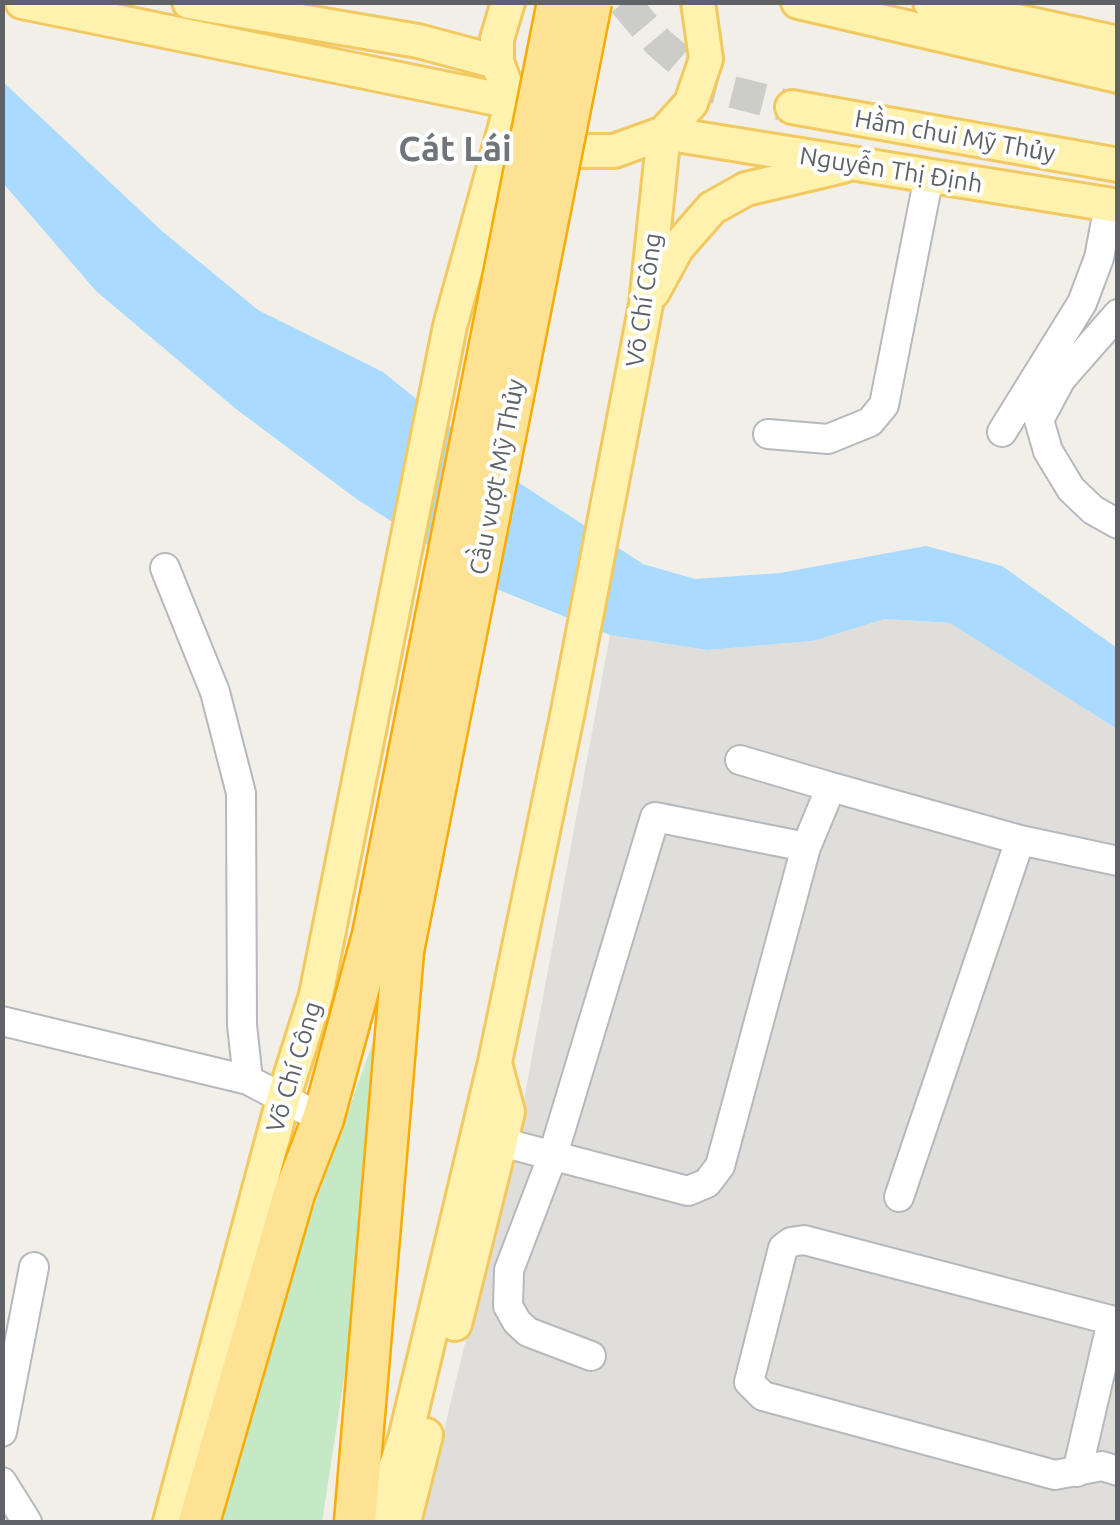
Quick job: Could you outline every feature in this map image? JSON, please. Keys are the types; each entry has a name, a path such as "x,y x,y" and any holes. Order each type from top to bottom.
{"highway":[{"name":"Cầu vượt Mỹ Thủy","path":"388,943 558,2"},
{"name":"Cầu vượt Mỹ Thủy","path":"388,943 591,2"},
{"name":"Võ Chí Công","path":"198,1522 294,1194 388,943"},
{"path":"354,1522 388,943"}],"main road":[{"path":"189,2 418,42 498,62"},
{"path":"508,2 497,39 498,62 512,102 531,125 556,142 584,151 614,151 664,134 691,103 701,82 706,35 698,2"},
{"path":"798,2 1118,76"},
{"path":"930,2 1033,13 1118,43"},
{"path":"2,20 33,12 512,102"},
{"name":"Võ Chí Công","path":"170,1522 284,1096 316,994 450,326 512,102"},
{"name":"Hầm chui Mỹ Thủy","path":"792,108 1118,165"},
{"name":"Nguyễn Thị Định","path":"664,134 1114,206"},
{"name":"Võ Chí Công","path":"495,1062 617,465 646,304 664,134"},
{"path":"646,304 677,248 712,208 746,190 853,164"},
{"path":"404,1522 508,1112 495,1062"},
{"path":"376,1522 404,1438 495,1062"}],"street":[{"path":"768,434 828,439 870,422 884,404 929,176"},
{"path":"1002,432 1082,303 1114,206"},
{"path":"1118,314 1061,380 1040,420 1048,451 1071,489 1093,510 1118,524"},
{"path":"165,568 215,692 240,793 242,1025 248,1080"},
{"path":"740,760 1020,840 1118,862"},
{"path":"501,1142 688,1191 707,1183 720,1166 806,847 831,787"},
{"path":"591,1356 528,1332 508,1306 509,1270 553,1155 655,817 806,847"},
{"path":"899,1197 1020,840"},
{"path":"2,1022 248,1080 323,1120"},
{"path":"1077,1472 1115,1321 804,1240 783,1248 749,1382 763,1396 1055,1475 1077,1472 1102,1466 1118,1471"},
{"path":"2,1432 34,1266"},
{"path":"2,1482 27,1522"}],"shaded area":[{"path":"885,619 950,623 1117,729 1117,1522 422,1522 525,1094 610,635 707,650 813,641"}],"green space":[{"path":"373,1042 350,1339 322,1522 209,1522 245,1399"}],"water":[{"path":"2,81 162,231 258,310 383,372 521,484 643,564 695,579 780,573 926,546 1002,566 1117,648 1117,729 950,623 885,619 813,641 707,650 610,635 499,590 358,500 236,409 96,291 3,183"}],"tunnel":[{"path":"624,2 658,42 709,86 792,107"}],"district":[{"name":"Cát Lái","path":"455,149"}]}
